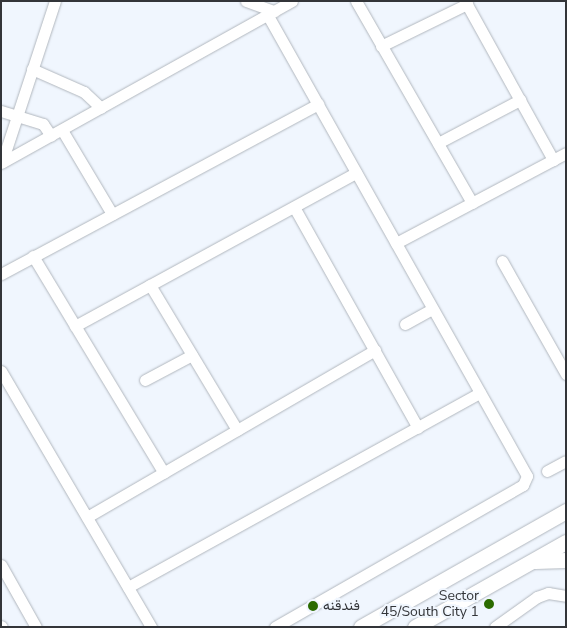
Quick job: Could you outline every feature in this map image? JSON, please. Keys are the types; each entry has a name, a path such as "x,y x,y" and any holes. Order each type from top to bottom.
{"main road":[{"path":"361,627 566,512"},
{"path":"415,627 566,542"},
{"path":"533,560 566,560"}],"street":[{"path":"2,163 55,1"},
{"path":"246,1 270,13 356,173 527,476 523,485 274,627"},
{"path":"2,163 292,1"},
{"path":"356,1 472,203"},
{"path":"381,46 466,3 553,160"},
{"path":"32,69 84,92 101,108"},
{"path":"438,143 520,100"},
{"path":"1,274 318,104"},
{"path":"1,111 48,126 52,136"},
{"path":"62,130 112,214"},
{"path":"396,243 566,153"},
{"path":"75,326 356,173"},
{"path":"294,207 418,428"},
{"path":"33,256 164,472"},
{"path":"502,261 566,374"},
{"path":"150,285 237,430"},
{"path":"405,324 432,309"},
{"path":"87,517 375,350"},
{"path":"145,380 192,355"},
{"path":"1,371 151,627"},
{"path":"128,586 480,393"},
{"path":"547,471 566,460"},
{"path":"1,565 36,627"},
{"path":"502,625 537,597 548,593 566,596"}],"place":[{"name":"Sector 45/South City 1","path":"489,604"},
{"name":"فندقنه","path":"313,606"}]}
